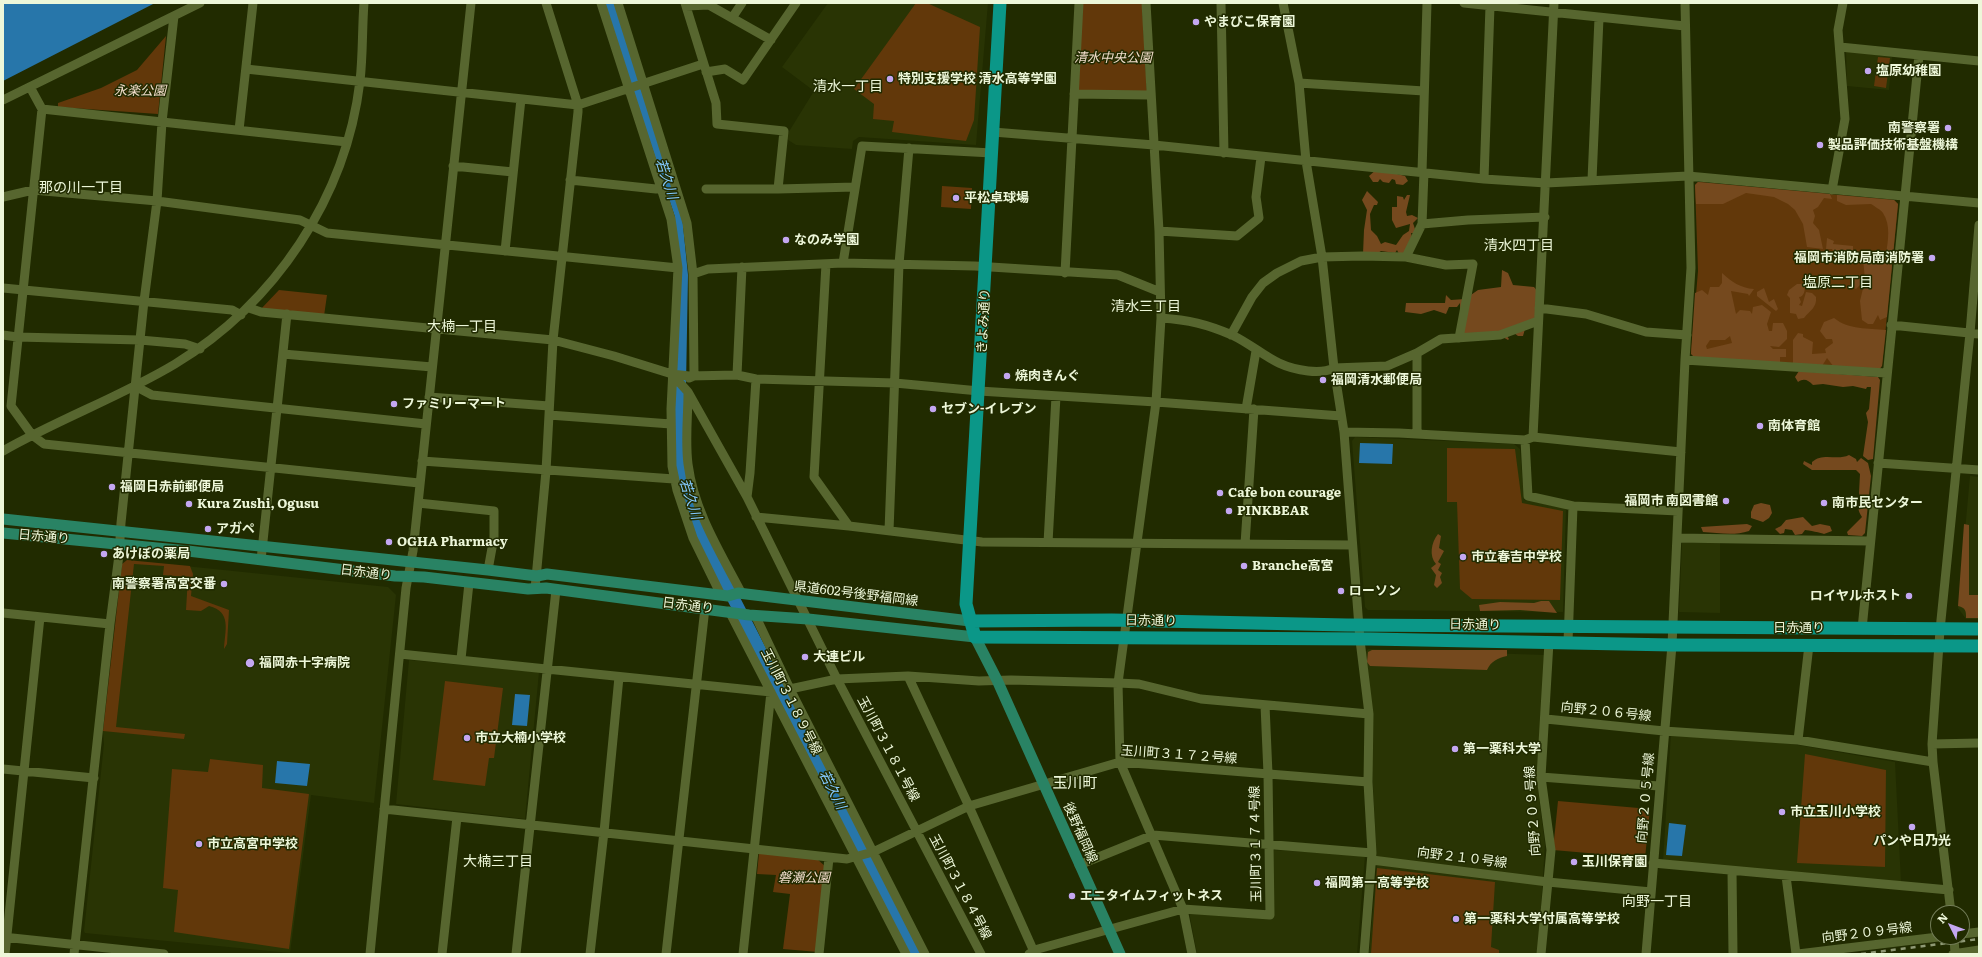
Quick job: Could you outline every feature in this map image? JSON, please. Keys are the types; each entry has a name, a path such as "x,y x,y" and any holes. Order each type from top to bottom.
{"highway":[{"name":"きよみ通り","path":"975,637 966,604 971,540 1000,3"},
{"name":"日赤通り","path":"970,621 1126,621 1672,628 1979,629"},
{"name":"日赤通り","path":"975,637 1123,639 1371,639 1672,645 1979,646"}],"main road":[{"name":"日赤通り","path":"3,519 536,576 547,574 732,594"},
{"name":"日赤通り","path":"3,533 120,544 408,578 424,577 469,583 536,589 546,588 752,615"},
{"name":"県道602号後野福岡線","path":"732,594 970,621"},
{"path":"752,615 808,619 975,637"},
{"name":"後野福岡線","path":"975,637 997,680 1120,954"}],"street":[{"path":"3,100 200,3"},
{"path":"240,130 253,3"},
{"path":"3,451 32,435 135,386 200,349 249,308 287,263 312,225 327,195 347,142 360,81 364,3"},
{"path":"370,954 408,578 418,503 471,3"},
{"path":"536,589 546,471 553,340 578,105 546,3"},
{"path":"601,3 671,219 678,268 671,424 671,450 674,479 693,538 732,594"},
{"path":"618,3 687,222 693,274 692,376 689,378 687,391 687,452 692,486 732,594"},
{"path":"732,18 742,3"},
{"path":"246,69 578,105 644,84 705,68 725,69 743,80 796,3"},
{"path":"1065,273 1079,3"},
{"path":"1146,3 1150,95 1159,230 1161,318 1156,402 1118,683 1120,762 1153,834 1184,909 1192,954"},
{"path":"1221,3 1224,153"},
{"path":"1283,3 1299,83 1306,161 1322,257 1334,368 1344,432 1360,640 1369,714 1368,782 1372,856 1364,954"},
{"path":"1406,257 1422,224 1427,3"},
{"path":"1464,3 1490,6 1554,8 1599,18 1685,26"},
{"name":"向野２０５号線","path":"1646,954 1672,645 1685,360 1691,268 1685,26 1686,3"},
{"path":"1832,190 1845,119 1838,30 1843,3"},
{"path":"770,40 709,5 685,4 716,102 717,124 784,132 778,189"},
{"path":"1484,179 1490,6"},
{"path":"1554,8 1545,217 1540,308 1529,438 1528,496 1573,506 1678,511"},
{"path":"75,950 120,544 144,301 157,201 162,122 174,16"},
{"path":"1592,180 1599,18"},
{"path":"1840,47 1979,61"},
{"path":"1862,629 1886,373 1919,55"},
{"path":"1299,83 1424,92"},
{"path":"30,87 42,109 18,337 7,405 32,435 44,444 419,483"},
{"path":"1074,94 1150,95"},
{"path":"505,251 521,99"},
{"path":"42,109 347,142"},
{"path":"993,132 1154,145 1364,168 1423,172 1484,179 1546,183 1688,176 1979,203"},
{"path":"843,263 862,146 992,153"},
{"path":"889,531 900,264 909,148"},
{"path":"1159,230 1237,236 1259,218 1256,197 1261,157"},
{"path":"453,166 513,172"},
{"path":"570,180 656,189 661,188"},
{"path":"706,189 855,187"},
{"path":"3,197 34,190 157,201 300,220 327,233 562,258 678,268"},
{"path":"1422,224 1468,220 1545,217"},
{"path":"1950,905 1932,744 1940,630 1955,468 1974,333 1979,225"},
{"path":"1231,335 1252,297 1263,283 1293,263 1322,257 1406,257 1446,265 1473,264 1459,338"},
{"path":"693,274 708,269 843,263 986,267 1065,273 1118,275 1160,292"},
{"path":"826,264 818,380 814,477 849,526"},
{"path":"737,375 742,267"},
{"path":"3,288 232,310 241,315"},
{"path":"249,308 261,312 553,340 614,356 673,375 737,375 756,379 895,383 979,392 1156,402 1341,416"},
{"path":"1540,308 1586,314 1646,332 1687,335"},
{"path":"261,560 272,468 287,314"},
{"path":"1161,318 1189,320 1231,335 1252,346 1256,351 1282,366 1296,370 1323,371 1334,368 1387,366 1417,353 1441,339 1500,336 1538,321"},
{"path":"1891,325 1974,333"},
{"path":"3,335 18,337 140,340 185,344 200,349"},
{"path":"1245,544 1250,409 1256,351"},
{"path":"1417,353 1417,434"},
{"path":"283,354 432,367"},
{"path":"1685,360 1886,373"},
{"name":"玉川町３１８１号線","path":"673,375 687,391 747,497 837,679 917,832"},
{"path":"747,497 756,379"},
{"path":"135,386 152,395 426,424"},
{"path":"429,396 671,424"},
{"path":"1048,543 1056,396"},
{"path":"1344,432 1529,438 1681,452"},
{"path":"422,461 674,479"},
{"path":"1878,463 1979,470"},
{"path":"418,503 494,511 494,537 488,570"},
{"path":"1568,642 1573,506"},
{"path":"756,517 849,526 982,542 1352,546"},
{"path":"1677,538 1870,541"},
{"path":"461,659 469,583"},
{"path":"516,954 546,669 556,590"},
{"path":"666,954 705,608"},
{"name":"玉川町３１８９号線","path":"729,611 858,857 906,954"},
{"path":"3,613 110,624"},
{"name":"玉川町３１８９号線","path":"752,615 925,954"},
{"path":"5,954 5,937 40,617"},
{"name":"向野２０９号線","path":"1541,954 1551,850 1542,777 1549,642"},
{"path":"1798,740 1809,645"},
{"path":"400,654 461,659 619,677 696,683 771,692 743,954"},
{"path":"790,689 837,679 908,676 979,682 997,680 1118,683 1139,684 1201,699 1369,714"},
{"path":"908,676 969,806 1033,953"},
{"path":"590,954 604,832 619,677"},
{"name":"玉川町３１７４号線","path":"1033,953 1184,909 1270,915 1268,774 1265,704"},
{"name":"向野２０６号線","path":"1546,719 1664,731 1798,740 1933,762"},
{"path":"1932,744 1979,743"},
{"name":"玉川町３１７２号線","path":"384,809 847,859 873,852 969,806 1044,786 1120,762 1368,782"},
{"path":"3,769 94,778"},
{"path":"1542,777 1659,786"},
{"path":"442,954 457,817"},
{"name":"玉川町３１８４号線","path":"917,832 981,954"},
{"path":"1079,865 1153,834"},
{"name":"向野２１０号線","path":"1153,834 1372,856 1548,882 1651,892"},
{"path":"819,954 830,858"},
{"path":"1654,863 1949,890"},
{"path":"1732,871 1733,954"},
{"path":"1786,876 1797,954"},
{"path":"5,937 75,950 164,954"},
{"name":"向野２０９号線","path":"1797,954 1930,938"},
{"path":"1955,954 1979,950"}],"shaded area":[{"name":"特別支援学校 清水高等学園","path":"828,3 988,3 976,145 859,137 853,141 852,149 796,145 785,138 814,91 782,67"},
{"name":"塩原幼稚園","path":"1846,51 1892,57 1889,90 1847,86"},
{"path":"1377,169 1405,176 1408,181 1403,185 1396,184 1395,180 1392,179 1389,183 1383,182 1380,179 1378,182 1373,182 1369,176"},
{"path":"1698,182 1830,194 1832,199 1824,198 1818,207 1813,210 1815,216 1813,223 1819,230 1823,249 1807,247 1803,224 1795,210 1788,204 1774,197 1746,193 1723,204 1696,204 1695,185"},
{"path":"1367,191 1378,202 1377,205 1374,205 1370,214 1371,230 1377,236 1381,244 1385,242 1396,245 1403,235 1409,231 1410,224 1396,228 1392,220 1392,207 1397,207 1397,196 1403,197 1404,200 1407,195 1410,195 1406,212 1407,216 1412,215 1418,218 1413,223 1415,229 1414,233 1411,233 1413,241 1407,253 1399,254 1397,250 1395,253 1381,251 1373,256 1363,254 1367,210 1362,200"},
{"path":"1837,195 1894,200 1898,204 1887,317 1880,320 1878,315 1873,324 1868,324 1862,320 1860,301 1865,280 1861,281 1860,285 1856,289 1851,286 1851,278 1856,279 1860,276 1864,277 1865,279 1863,259 1869,254 1886,254 1888,244 1888,228 1886,218 1882,212 1871,204 1846,205 1837,201"},
{"path":"1827,238 1834,241 1833,244 1853,246 1853,252 1840,250 1835,254 1832,249 1826,249"},
{"path":"1502,270 1508,273 1513,285 1534,287 1538,292 1538,315 1525,329 1523,336 1518,336 1514,333 1506,335 1509,339 1508,340 1496,335 1484,333 1460,335 1460,303 1457,307 1449,307 1446,314 1434,310 1421,314 1405,312 1406,303 1445,303 1446,295 1451,300 1465,299 1478,290 1501,287"},
{"path":"1722,273 1736,284 1754,289 1749,296 1748,294 1731,291 1736,314 1740,310 1750,311 1752,314 1753,307 1762,305 1771,312 1767,324 1769,331 1772,331 1773,323 1783,323 1787,331 1787,339 1779,347 1770,346 1773,349 1786,349 1786,357 1780,357 1780,364 1695,358 1691,354 1695,293 1702,290 1708,295 1710,287 1719,287 1722,283","holes":["1730,336 1732,343 1707,349 1706,346 1710,340 1725,340"]},
{"path":"1797,284 1804,284 1805,286 1803,294 1799,297 1801,302 1799,305 1802,306 1806,292 1812,293 1816,297 1813,309 1804,318 1798,319 1796,314 1790,313 1790,298 1787,295 1789,290"},
{"path":"1764,288 1769,302 1774,299 1778,309 1776,311 1757,296 1757,292"},
{"path":"1834,318 1852,327 1886,330 1882,366 1879,370 1834,367 1827,358 1822,366 1793,364 1793,340 1798,333 1803,334 1803,337 1813,342 1812,354 1826,353 1825,349 1833,343 1832,339 1826,339 1820,331 1824,322"},
{"path":"1799,371 1878,377 1880,380 1873,459 1868,460 1863,456 1868,422 1866,413 1869,409 1871,387 1867,387 1866,389 1853,386 1843,387 1823,384 1813,385 1804,380 1798,382 1795,377"},
{"name":"市立春吉中学校","path":"1355,437 1514,444 1520,449 1524,500 1566,508 1563,612 1368,610 1365,607 1352,441"},
{"path":"1849,455 1856,459 1857,462 1861,458 1868,463 1871,476 1865,533 1862,536 1848,535 1847,532 1862,517 1858,509 1861,500 1859,493 1860,474 1856,470 1812,470 1803,464 1804,461 1812,465 1812,462 1816,459 1825,457 1844,457"},
{"path":"1970,476 1979,477 1979,619 1966,619 1958,608"},
{"path":"1761,503 1770,505 1772,513 1769,518 1763,522 1751,518 1751,512 1754,505"},
{"path":"1803,517 1812,526 1820,524 1830,526 1832,531 1824,534 1805,530 1802,534 1795,535 1792,530 1785,529 1784,533 1780,534 1775,529 1781,526 1786,520"},
{"path":"1747,524 1752,526 1749,531 1732,534 1703,532 1701,527"},
{"path":"1964,524 1969,525 1969,595 1979,595 1979,618 1966,618 1965,610 1958,606"},
{"path":"1438,534 1441,536 1439,548 1444,551 1438,562 1441,564 1438,570 1442,573 1440,577 1442,583 1437,588 1434,585 1436,575 1431,568 1436,564 1432,557 1432,545"},
{"path":"1682,543 1720,543 1720,613 1679,612"},
{"path":"127,560 388,587 396,595 374,803 311,795 290,953 85,933 84,931 104,744 103,731"},
{"path":"1549,601 1557,613 1520,610 1480,611 1479,605 1500,602 1534,603"},
{"name":"第一薬科大学","path":"1368,649 1545,655 1538,790 1545,844 1538,954 1369,954 1377,863 1366,652"},
{"path":"1372,650 1507,650 1507,656 1495,660 1487,670 1370,666 1367,662 1368,652"},
{"name":"市立大楠小学校","path":"409,660 539,672 525,819 396,804"},
{"name":"市立玉川小学校","path":"1671,734 1792,744 1895,762 1901,882 1663,861"},
{"name":"福岡第一高等学校","path":"1272,850 1365,855 1357,954 1197,954 1189,911 1271,917"}],"green space":[{"path":"916,3 927,3 980,27 974,120 966,141 892,132 894,121 873,119 874,104 854,89"},
{"name":"清水中央公園","path":"1083,3 1142,3 1147,92 1077,91"},
{"name":"永楽公園","path":"166,36 158,114 58,107 58,103 101,88 137,70"},
{"path":"1878,57 1890,58 1886,88 1874,86"},
{"path":"1698,182 1894,200 1898,204 1882,366 1822,366 1691,354 1698,271 1695,185"},
{"name":"平松卓球場","path":"942,186 972,188 971,209 941,207"},
{"path":"279,290 327,295 324,316 260,310"},
{"path":"1447,448 1515,449 1522,503 1563,511 1560,600 1472,599 1460,589 1457,502 1447,502"},
{"path":"127,560 190,566 193,574 191,596 229,610 227,644 224,649 226,623 221,613 209,606 201,611 186,610 188,577 163,575 164,566 134,564 116,727 185,734 184,739 103,731 122,564"},
{"path":"445,681 503,688 494,758 489,758 485,786 433,780"},
{"path":"1805,754 1886,770 1885,867 1797,863"},
{"path":"210,759 263,765 262,788 309,794 289,949 174,932 178,890 163,888 172,769 208,772"},
{"path":"1558,801 1650,809 1645,858 1553,850"},
{"name":"磐瀬公園","path":"759,853 816,858 827,868 818,952 783,949 790,894 773,892 776,875 757,874"},
{"name":"第一薬科大学付属高等学校","path":"1377,868 1495,882 1491,947 1499,950 1499,954 1371,954"}],"water":[{"path":"3,3 155,3 3,81"},
{"name":"若久川","path":"604,3 616,3 682,215 688,275 685,439 687,464 729,576 923,954 908,954 695,537 674,466 675,217"},
{"path":"1360,443 1393,444 1392,464 1359,463"},
{"path":"515,694 530,695 527,726 512,725"},
{"path":"277,761 310,764 307,786 275,783"},
{"path":"1669,823 1686,825 1682,856 1666,855"}],"railway":[{"path":"1861,954 1979,939"}],"place":[{"name":"やまびこ保育園","path":"1196,22"},
{"name":"塩原幼稚園","path":"1868,71"},
{"name":"特別支援学校 清水高等学園","path":"890,79"},
{"name":"南警察署","path":"1948,128"},
{"name":"製品評価技術基盤機構","path":"1820,145"},
{"name":"平松卓球場","path":"956,198"},
{"name":"なのみ学園","path":"786,240"},
{"name":"福岡市消防局南消防署","path":"1932,258"},
{"name":"焼肉きんぐ","path":"1007,376"},
{"name":"福岡清水郵便局","path":"1323,380"},
{"name":"ファミリーマート","path":"394,404"},
{"name":"セブン-イレブン","path":"933,409"},
{"name":"南体育館","path":"1760,426"},
{"name":"福岡日赤前郵便局","path":"112,487"},
{"name":"Cafe bon courage","path":"1220,493"},
{"name":"福岡市 南図書館","path":"1726,501"},
{"name":"南市民センター","path":"1824,503"},
{"name":"Kura Zushi, Ogusu","path":"189,504"},
{"name":"PINKBEAR","path":"1229,511"},
{"name":"アガペ","path":"208,529"},
{"name":"OGHA Pharmacy","path":"389,542"},
{"name":"あけぼの薬局","path":"104,554"},
{"name":"市立春吉中学校","path":"1463,557"},
{"name":"Branche高宮","path":"1244,566"},
{"name":"南警察署高宮交番","path":"224,584"},
{"name":"ローソン","path":"1341,591"},
{"name":"ロイヤルホスト","path":"1909,596"},
{"name":"大連ビル","path":"805,657"},
{"name":"福岡赤十字病院","path":"250,663"},
{"name":"市立大楠小学校","path":"467,738"},
{"name":"第一薬科大学","path":"1455,749"},
{"name":"市立玉川小学校","path":"1782,812"},
{"name":"パンや日乃光","path":"1912,827"},
{"name":"市立高宮中学校","path":"199,844"},
{"name":"玉川保育園","path":"1574,862"},
{"name":"福岡第一高等学校","path":"1317,883"},
{"name":"エニタイムフィットネス","path":"1072,896"},
{"name":"第一薬科大学付属高等学校","path":"1456,919"}],"district":[{"name":"清水一丁目","path":"848,87"},
{"name":"那の川一丁目","path":"81,188"},
{"name":"清水四丁目","path":"1519,246"},
{"name":"塩原二丁目","path":"1838,283"},
{"name":"清水三丁目","path":"1146,307"},
{"name":"大楠一丁目","path":"462,327"},
{"name":"玉川町","path":"1075,784"},
{"name":"大楠三丁目","path":"498,862"},
{"name":"向野一丁目","path":"1657,902"}]}
